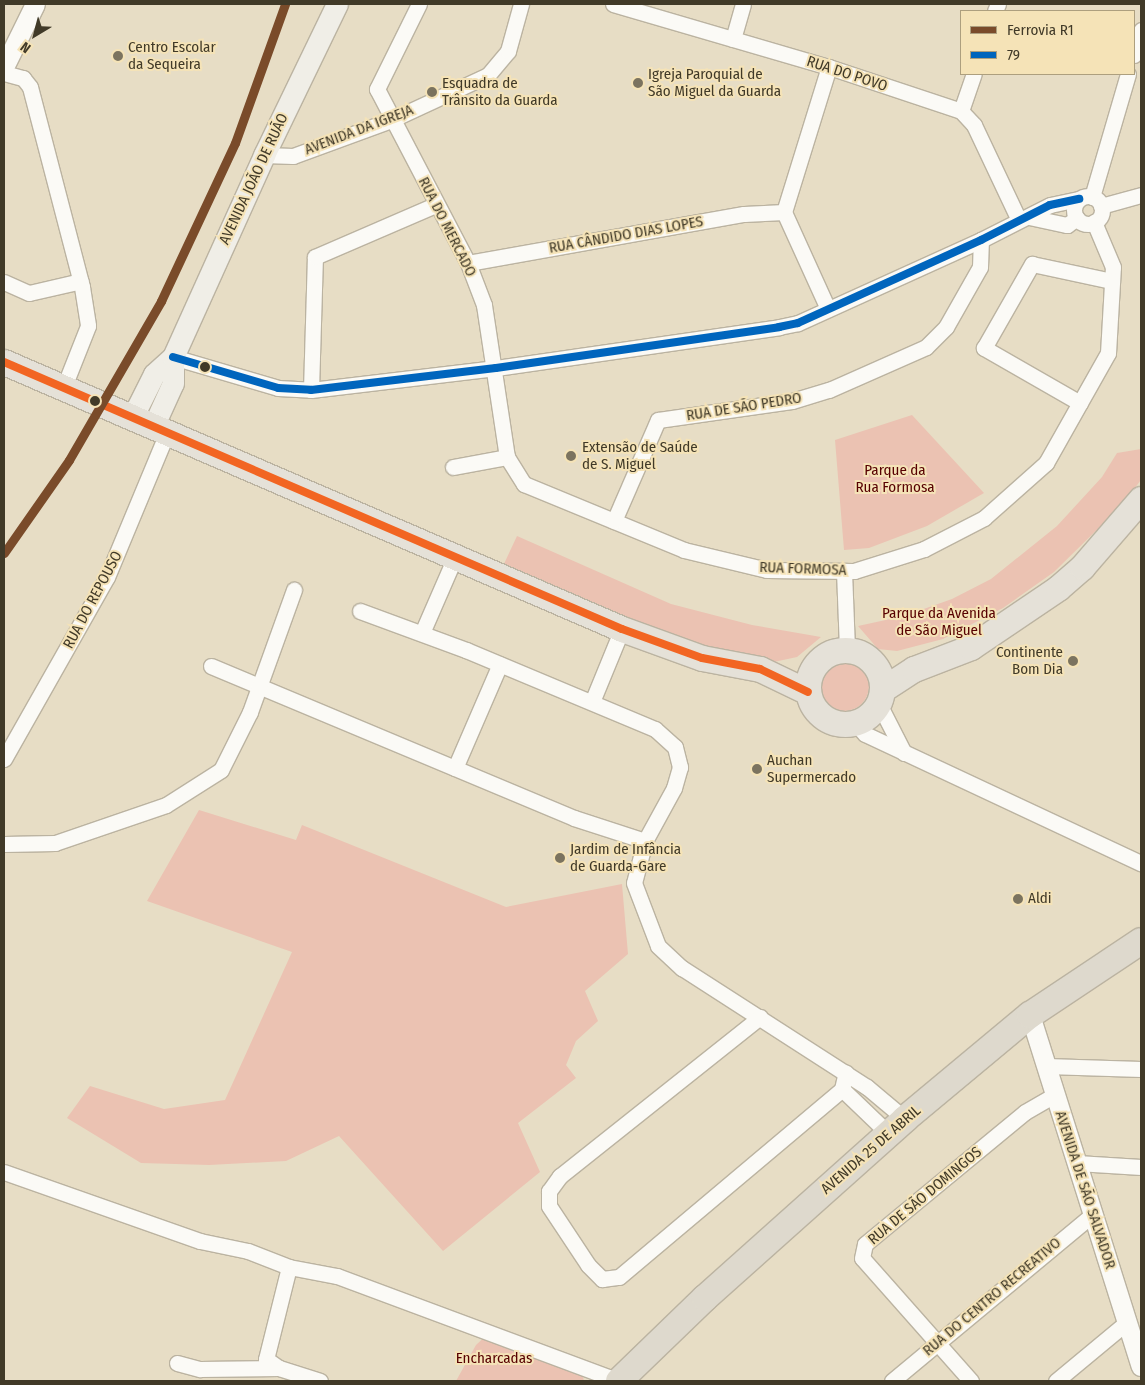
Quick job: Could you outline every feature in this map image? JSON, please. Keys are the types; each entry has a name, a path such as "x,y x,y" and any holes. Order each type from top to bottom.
{"highway":[{"name":"AVENIDA 25 DE ABRIL","path":"619,1381 705,1298 897,1127 1030,1015 1141,941"}],"main road":[{"name":"AVENIDA JOÃO DE RUÃO","path":"173,357 264,155 337,4"},
{"path":"141,423 154,374 173,357"},
{"path":"4,362 72,394 622,629 702,658 760,669 808,692"},
{"path":"1013,618 889,665 874,664 862,654 847,650 826,655 817,662 808,682 808,692 822,716 844,725 856,724 865,719 881,697 914,669 971,647 1058,588 1082,568 1141,499"},
{"path":"760,669 817,662"},
{"path":"874,664 881,697"}],"street":[{"path":"4,67 35,4"},
{"path":"391,120 377,89 419,4"},
{"name":"AVENIDA DA IGREJA","path":"264,155 293,156 391,120 488,75 508,51 522,4"},
{"name":"RUA DO POVO","path":"613,4 629,6 829,67 961,111"},
{"path":"733,39 743,4"},
{"path":"1135,52 1141,30"},
{"path":"828,309 784,212 829,67"},
{"path":"4,73 23,78 30,87 81,282 88,326 72,394"},
{"path":"974,75 961,111 974,125 1024,219"},
{"path":"1091,200 1075,206 1077,218 1085,223 1094,222 1100,217 1091,200 1128,75"},
{"name":"RUA DO MERCADO","path":"391,120 435,205 468,263 484,305 496,368"},
{"path":"173,357 278,388 311,390 496,368 779,327 798,323 981,240 1050,205 1141,195"},
{"path":"311,390 315,257 435,205"},
{"name":"RUA CÂNDIDO DIAS LOPES","path":"468,263 744,214 784,212"},
{"path":"1024,219 1067,225 1077,218"},
{"name":"RUA FORMOSA","path":"496,368 507,457 524,484 684,550 724,562 767,570 854,570 924,549 984,518 1046,463 1108,353 1113,267 1094,222"},
{"name":"RUA DE SÃO PEDRO","path":"614,521 658,420 792,401 829,390 926,347 946,327 980,267 981,240"},
{"path":"1080,403 984,348 1032,264 1112,281"},
{"path":"4,282 29,293 81,282"},
{"name":"RUA DO REPOUSO","path":"4,759 107,577 141,423"},
{"path":"453,467 507,457"},
{"path":"422,633 455,557"},
{"path":"844,570 847,650"},
{"path":"4,844 55,843 166,805 221,770 258,687 294,590"},
{"path":"360,611 500,664 655,729 675,747 680,767 674,788 645,841 634,883 658,946 682,968 846,1072 897,1127"},
{"path":"592,702 622,629"},
{"path":"455,768 500,664"},
{"path":"211,666 574,818 645,841"},
{"path":"881,697 904,753"},
{"path":"856,724 865,734 904,753 1140,861"},
{"name":"AVENIDA DE SÃO SALVADOR","path":"1030,1015 1141,1366"},
{"path":"760,1017 560,1176 549,1191 549,1206 588,1265 602,1279 619,1278 842,1088 846,1072"},
{"path":"1046,1066 1137,1067"},
{"path":"842,1088 897,1127"},
{"name":"RUA DE SÃO DOMINGOS","path":"971,1381 862,1258 865,1244 1025,1112 1055,1095"},
{"path":"1077,1163 1141,1168"},
{"path":"4,1172 200,1241 248,1251 289,1267 337,1276 619,1381"},
{"name":"RUA DO CENTRO RECREATIVO","path":"892,1381 1093,1214"},
{"path":"289,1267 266,1359 279,1368 320,1381"},
{"path":"1056,1381 1127,1322"},
{"path":"177,1363 200,1369 279,1368"}],"green space":[{"name":"Parque da Rua Formosa","path":"912,415 984,493 927,526 869,548 844,550 835,440"},
{"name":"Parque da Avenida de São Miguel","path":"1141,449 1141,480 1119,508 1054,572 1003,608 943,639 897,651 878,649 858,626 904,616 952,599 991,579 1057,526 1102,477 1117,453"},
{"path":"517,536 671,604 752,625 821,637 797,657 769,663 701,653 503,566"},
{"path":"839,661 849,661 862,668 869,681 869,691 862,704 849,711 839,711 830,707 823,700 819,691 819,681 823,672 830,665"},
{"path":"199,810 296,840 302,825 506,907 622,884 628,954 585,991 598,1021 576,1041 566,1065 576,1078 518,1123 540,1172 443,1251 339,1136 286,1161 209,1165 141,1163 67,1118 90,1086 164,1109 225,1100 292,952 147,901"},
{"name":"Encharcadas","path":"489,1333 580,1366 584,1381 456,1381 476,1345"}],"rail line":[{"name":"R1","path":"4,553 69,460 161,301 235,143 285,4"}],"transit line":[{"name":"79","path":"173,357 278,388 311,390 496,368 779,327 798,323 981,240 1050,205 1079,199"},
{"path":"4,362 622,629 702,658 760,669 808,692"}],"place":[{"name":"Centro Escolar da Sequeira","path":"118,56"},
{"name":"Igreja Paroquial de São Miguel da Guarda","path":"638,83"},
{"name":"Esquadra de Trânsito da Guarda","path":"432,92"},
{"name":"Extensão de Saúde de S. Miguel","path":"571,456"},
{"name":"Continente Bom Dia","path":"1073,661"},
{"name":"Auchan Supermercado","path":"757,769"},
{"name":"Jardim de Infância de Guarda-Gare","path":"560,858"},
{"name":"Aldi","path":"1018,899"}]}
